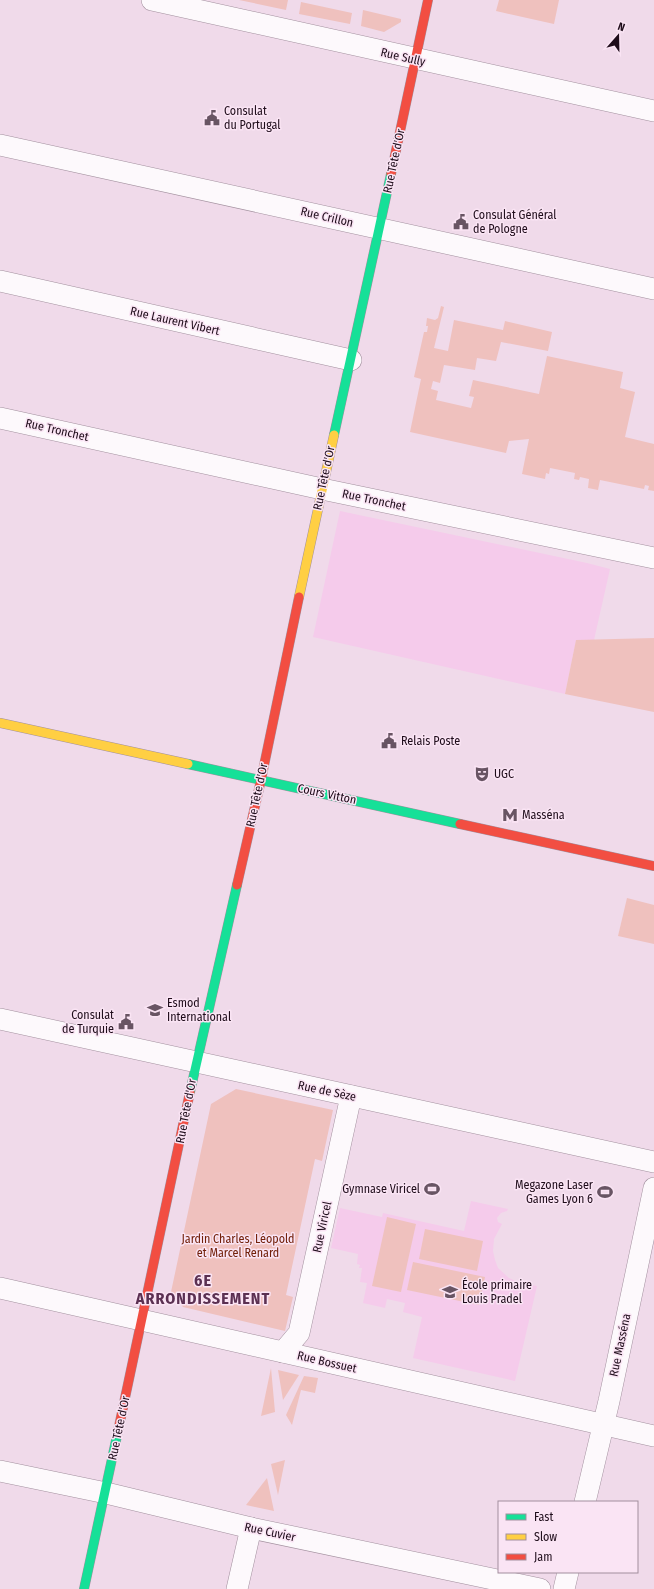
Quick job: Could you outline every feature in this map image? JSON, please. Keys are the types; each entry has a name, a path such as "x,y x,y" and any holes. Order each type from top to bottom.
{"street":[{"name":"Rue Sully","path":"152,0 654,111"},
{"name":"Rue Tête d'Or","path":"84,1589 106,1494 196,1062 261,780 322,489 380,228 428,0"},
{"name":"Rue Crillon","path":"0,145 654,289"},
{"name":"Rue Laurent Vibert","path":"0,281 351,360"},
{"name":"Rue Tronchet","path":"0,418 322,489 654,558"},
{"name":"Cours Vitton","path":"0,723 654,866"},
{"name":"Rue de Sèze","path":"0,1019 654,1162"},
{"name":"Rue Viricel","path":"283,1352 299,1333 351,1096"},
{"name":"Rue Masséna","path":"585,1501 654,1188"},
{"name":"Rue Bossuet","path":"0,1288 654,1436"},
{"name":"Rue Cuvier","path":"0,1471 251,1528 540,1589"},
{"path":"237,1589 251,1528"},
{"path":"564,1589 568,1573"}],"shaded area":[{"path":"340,511 610,569 594,640 576,641 565,694 313,637"},
{"name":"École primaire Louis Pradel","path":"471,1201 508,1209 507,1211 501,1213 497,1218 498,1222 502,1224 494,1239 493,1251 498,1268 509,1278 520,1283 537,1286 515,1381 413,1358 422,1317 403,1312 405,1303 387,1299 385,1308 363,1303 367,1283 360,1282 362,1268 359,1268 360,1265 357,1264 358,1254 331,1248 340,1208 382,1217 383,1213 464,1231"}],"green space":[{"path":"239,0 288,0 286,10"},
{"path":"499,0 559,0 554,24 496,11"},
{"path":"301,2 352,13 350,24 299,14"},
{"path":"363,10 401,19 401,22 384,32 361,26"},
{"path":"441,306 444,307 434,348 448,351 454,320 503,330 505,321 552,332 548,351 501,342 496,361 477,358 475,370 444,365 440,383 433,381 431,389 438,391 436,400 471,408 474,397 469,396 473,380 539,394 547,356 623,372 620,388 635,392 625,437 654,444 654,491 648,490 649,486 645,485 644,489 600,480 598,490 588,488 589,479 580,477 579,480 574,479 575,473 550,468 549,474 546,473 545,479 522,474 529,439 509,441 506,453 410,432 421,379 414,377 424,332 427,332 427,318 435,320 438,318"},
{"path":"654,638 654,712 565,694 576,640"},
{"path":"627,898 654,905 654,944 618,936"},
{"name":"Jardin Charles, Léopold et Marcel Renard","path":"236,1089 333,1110 322,1161 315,1159 286,1295 293,1297 285,1331 183,1307 171,1292 211,1104"},
{"path":"387,1217 416,1224 401,1292 372,1286"},
{"path":"425,1229 483,1241 477,1271 419,1259"},
{"path":"413,1262 485,1277 479,1305 407,1290"},
{"path":"271,1368 275,1412 261,1416"},
{"path":"278,1370 299,1375 283,1400"},
{"path":"304,1376 318,1378 315,1393 301,1390 292,1425 286,1415"},
{"path":"285,1460 278,1495 271,1464"},
{"path":"267,1478 274,1511 246,1505"}],"traffic: fast":[{"path":"334,435 391,174"},
{"path":"188,764 460,824"},
{"path":"190,1092 237,885"},
{"path":"84,1589 118,1431"}],"traffic: slow":[{"path":"299,597 334,435"},
{"path":"0,723 188,764"}],"traffic: jam":[{"path":"391,174 428,0"},
{"path":"237,885 261,780 299,597"},
{"path":"460,824 654,866"},
{"path":"118,1431 190,1092"}],"place":[{"name":"Consulat du Portugal","path":"212,118"},
{"name":"Consulat Général de Pologne","path":"461,222"},
{"name":"Relais Poste","path":"389,741"},
{"name":"UGC","path":"482,774"},
{"name":"Masséna","path":"510,815"},
{"name":"Esmod International","path":"155,1010"},
{"name":"Consulat de Turquie","path":"126,1022"},
{"name":"Gymnase Viricel","path":"432,1189"},
{"name":"Megazone Laser Games Lyon 6","path":"605,1192"},
{"name":"École primaire Louis Pradel","path":"450,1292"}],"district":[{"name":"6E ARRONDISSEMENT","path":"203,1289"}]}
